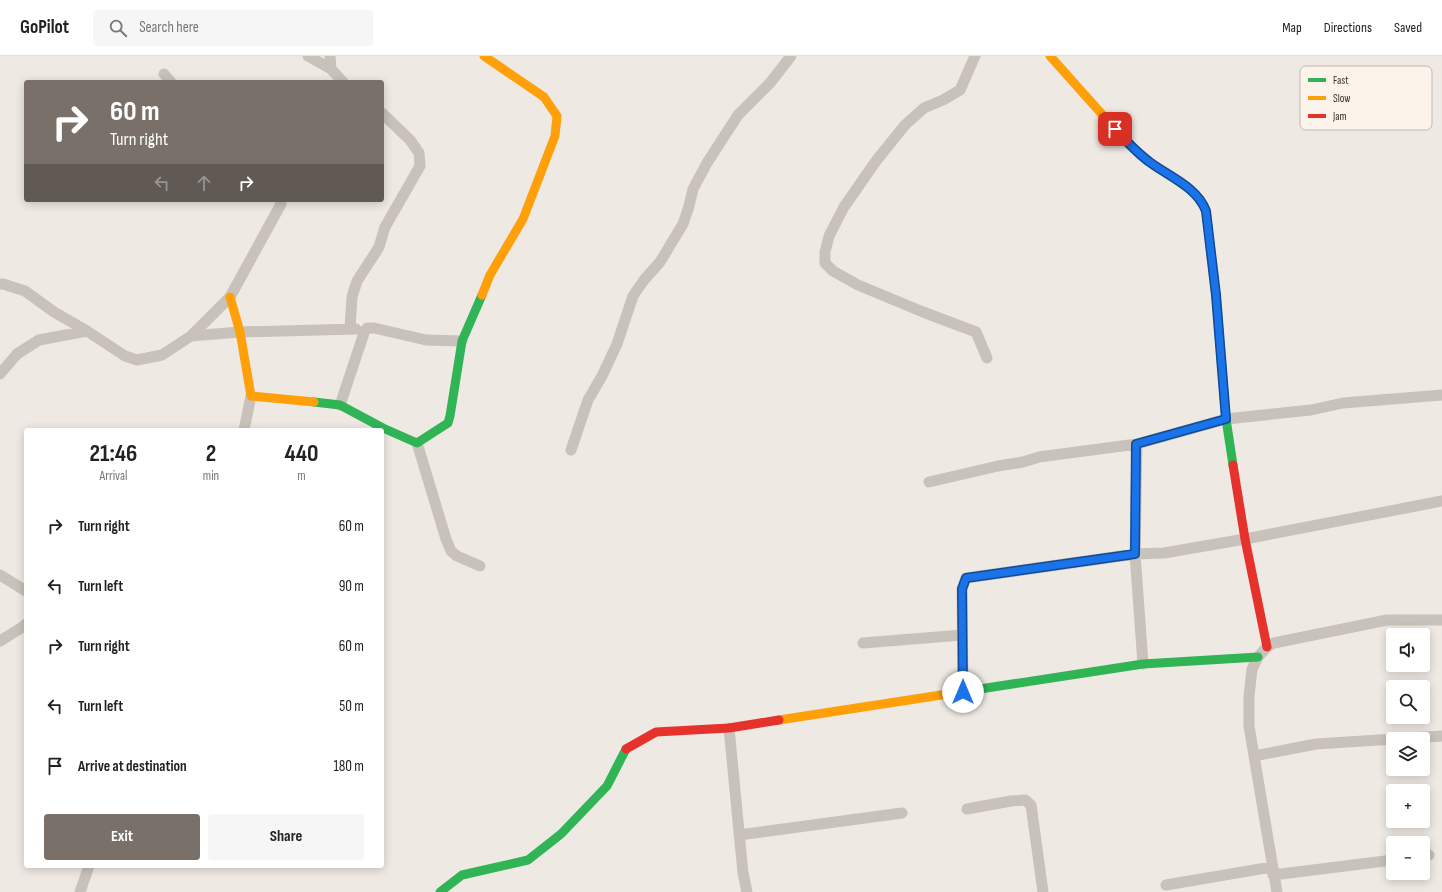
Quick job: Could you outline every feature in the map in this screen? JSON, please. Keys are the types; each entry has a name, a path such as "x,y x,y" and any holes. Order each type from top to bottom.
{"street":[{"path":"308,56 331,69 342,80"},
{"path":"330,56 331,69"},
{"path":"418,443 448,423 462,341 490,275 523,219 555,136 557,116 544,97 484,56"},
{"path":"571,450 588,400 602,376 617,344 633,296 644,280 660,262 683,224 693,189 707,163 738,115 770,82 791,56"},
{"path":"975,56 960,90 943,100 924,108 905,125 876,161 844,207 829,236 825,252 825,263 833,271 858,285 976,332 987,358"},
{"path":"1050,56 1125,140 1150,162 1192,190 1202,201 1206,211 1216,295 1226,419 1245,539 1267,647"},
{"path":"350,329 352,297 357,282 379,247 385,227 420,166 419,153 410,140 384,115"},
{"path":"0,284 25,291 54,312 87,331 125,356 137,360 162,355 191,336 230,297 281,204 280,202"},
{"path":"230,297 240,332 251,396 244,428"},
{"path":"340,405 367,328"},
{"path":"191,336 240,332 374,328 426,340 462,341"},
{"path":"0,374 17,354 39,340 87,331"},
{"path":"929,482 998,466 1023,462 1039,457 1136,444 1226,419 1311,410 1342,403 1442,395"},
{"path":"251,396 340,405 383,428"},
{"path":"384,428 418,443"},
{"path":"418,443 446,539 451,551 457,556 480,566"},
{"path":"1136,444 1135,554 1143,664"},
{"path":"963,692 962,589 966,578 1135,554 1164,553 1245,539 1442,500"},
{"path":"0,575 24,590"},
{"path":"1278,892 1273,871 1249,726 1249,696 1252,669 1258,657 1267,647 1274,643 1301,637 1387,620 1442,620"},
{"path":"0,641 24,626"},
{"path":"863,643 962,635"},
{"path":"440,892 462,875 528,860 561,834 607,786 626,749 656,732 729,728 1143,664 1258,657"},
{"path":"729,728 742,873 747,892"},
{"path":"1254,756 1316,744 1442,736"},
{"path":"966,809 1025,800 1031,805 1043,892"},
{"path":"739,835 902,813"},
{"path":"1166,885 1273,871 1386,861"},
{"path":"80,892 88,868"}],"traffic: fast":[{"path":"1166,173 1194,194 1203,204 1206,211 1216,295 1226,419 1233,465"},
{"path":"384,428 417,443 448,423 462,341 482,295"},
{"path":"314,402 340,405 383,428"},
{"path":"967,691 1143,664 1258,657"},
{"path":"440,892 462,875 528,860 561,834 607,786 626,749"}],"traffic: slow":[{"path":"482,295 490,275 523,219 555,136 557,116 544,97 484,56"},
{"path":"1050,56 1125,140 1149,162 1166,173"},
{"path":"230,297 240,332 251,396 314,402"},
{"path":"779,720 967,691"}],"traffic: jam":[{"path":"1233,465 1245,539 1267,647"},
{"path":"626,749 656,732 729,728 779,720"}],"route":[{"path":"963,692 962,589 966,578 1135,554 1136,444 1226,419 1216,295 1206,211 1202,201 1192,190 1150,162 1115,129"}]}
